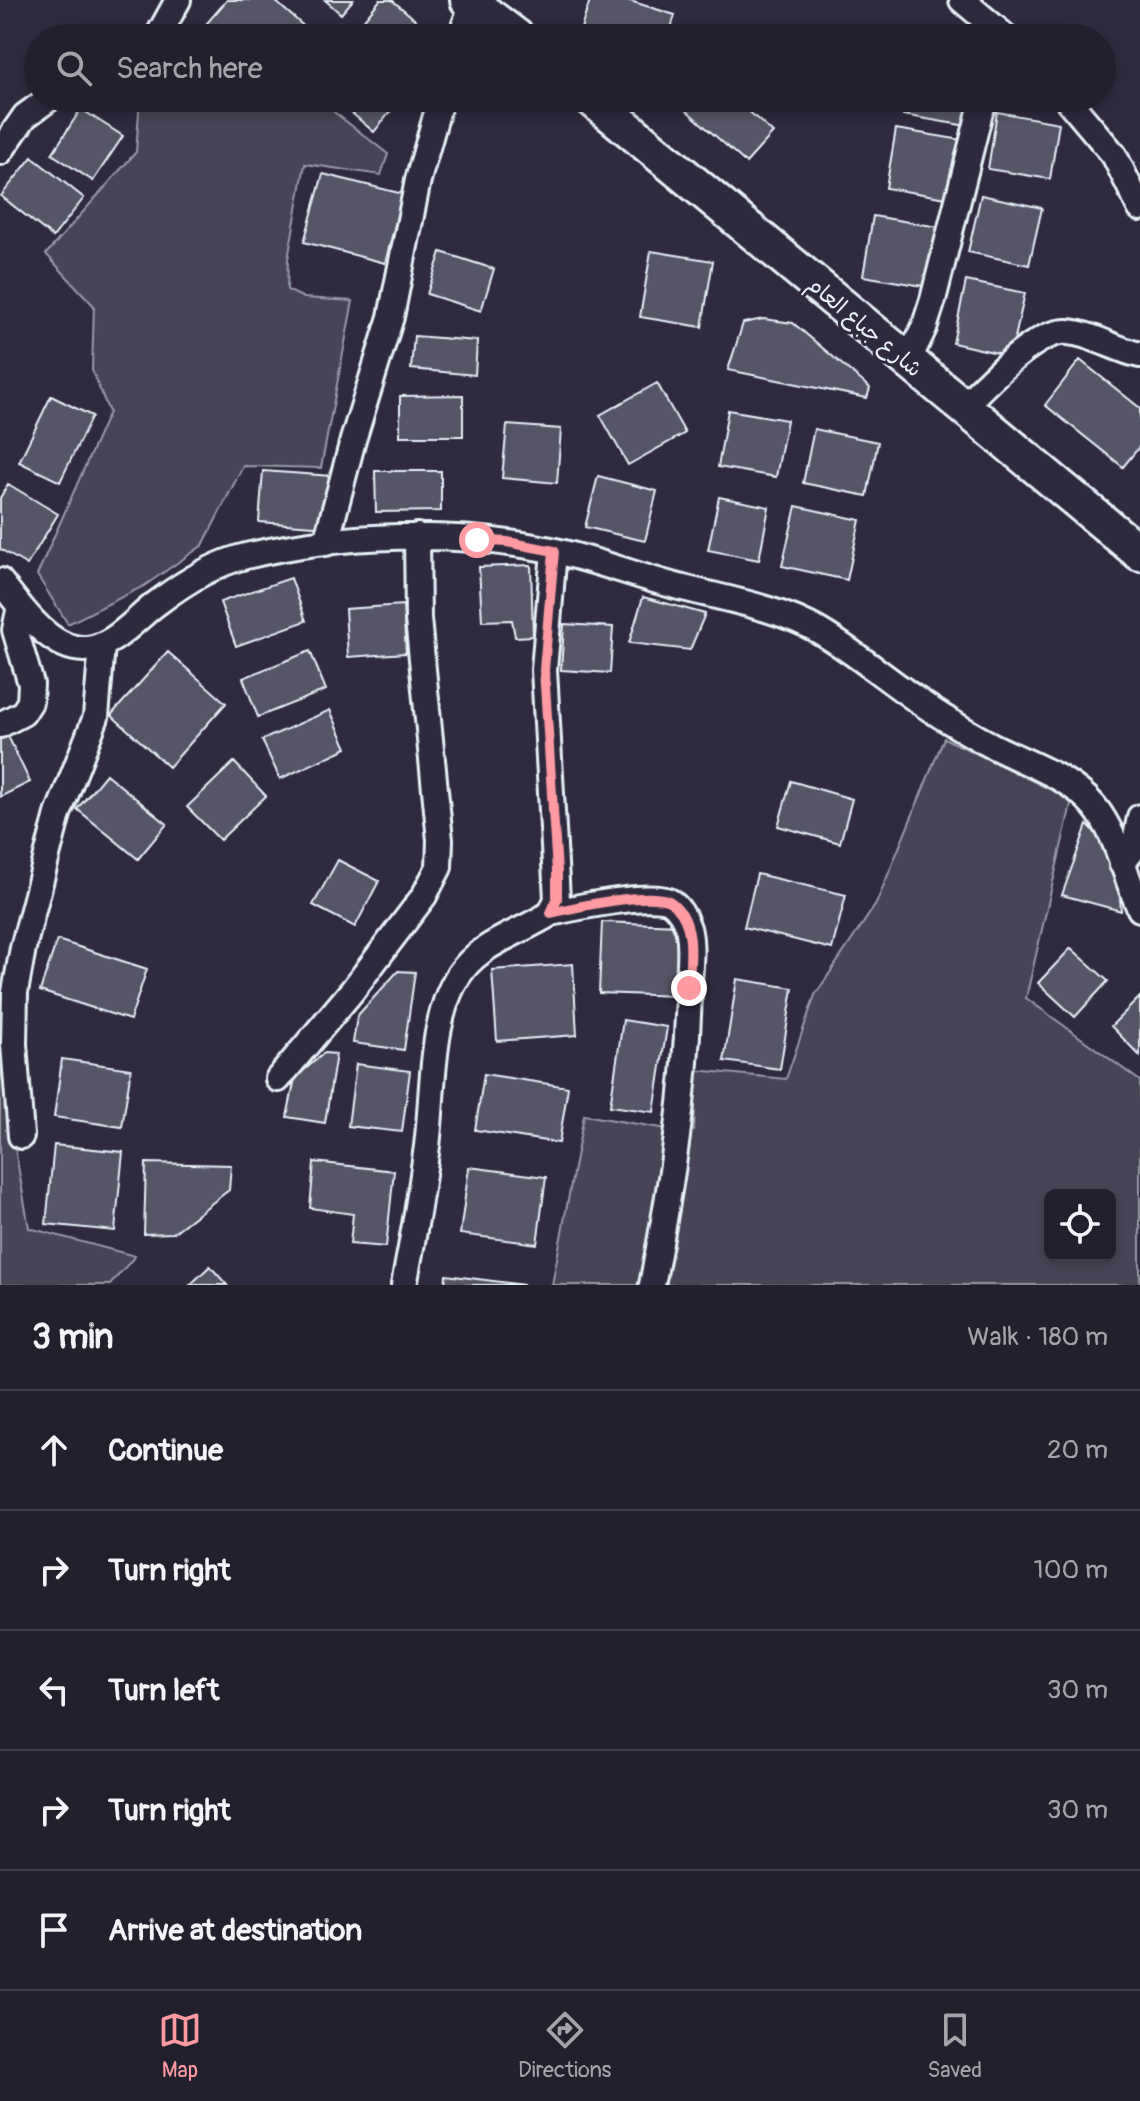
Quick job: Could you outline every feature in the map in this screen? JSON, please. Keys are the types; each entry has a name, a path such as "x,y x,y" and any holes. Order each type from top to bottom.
{"main road":[{"path":"470,2 499,24"},
{"name":"شارع جباع العام","path":"608,112 1140,553"}],"street":[{"path":"165,24 178,0"},
{"path":"962,0 990,24"},
{"path":"464,24 470,2"},
{"path":"0,152 31,112"},
{"path":"326,543 353,440 391,317 418,180 437,112"},
{"path":"908,361 933,300 980,112"},
{"path":"1078,112 1114,155 1140,208"},
{"path":"963,407 995,375 1044,336 1067,331 1140,355"},
{"path":"278,1079 352,991 424,896 439,867 439,826 418,619 417,536"},
{"path":"0,581 56,642 87,649 102,645 158,602 198,577 243,557 326,543 417,536 507,542 554,551 783,615 818,630 927,708 990,745 1074,786 1094,807 1113,837 1132,853"},
{"path":"551,913 557,899 557,872 544,670 554,551"},
{"path":"0,725 23,713 30,702 31,684 15,630 20,606"},
{"path":"21,1136 14,1044 15,992 23,948 58,814 96,717 102,645"},
{"path":"1140,817 1132,853 1140,909"},
{"path":"404,1285 423,1177 438,1037 446,999 463,969 488,946 551,913 652,898 670,901 682,914 690,943 688,1010 679,1109 652,1285"}],"shaded area":[{"path":"139,112 334,112 388,154 381,175 305,164 288,259 287,290 304,298 353,301 321,468 243,466 203,545 144,586 68,624 37,575 109,412 92,370 94,306 46,254 136,152"},
{"path":"944,738 1072,800 1026,998 1140,1081 1140,1285 552,1285 584,1115 694,1131 696,1070 786,1079 815,995 876,904"},
{"path":"0,1064 29,1228 135,1256 110,1285 0,1285"}],"building":[{"path":"227,0 274,0 301,24 206,24"},
{"path":"325,0 353,0 341,14"},
{"path":"380,0 392,0 420,24 360,24"},
{"path":"590,0 627,0 675,15 672,24 582,24"},
{"path":"79,112 86,112 123,136 93,181 52,154"},
{"path":"350,112 390,112 374,132"},
{"path":"688,112 750,112 773,133 746,163"},
{"path":"904,112 970,112 967,126 903,115"},
{"path":"997,112 1059,123 1050,179 988,169"},
{"path":"896,129 962,140 953,199 886,188"},
{"path":"32,157 84,198 53,237 1,196"},
{"path":"323,174 403,194 385,263 304,242"},
{"path":"981,195 1042,208 1029,265 968,252"},
{"path":"873,216 939,227 929,287 863,276"},
{"path":"651,251 713,261 702,327 640,317"},
{"path":"441,252 494,269 481,311 427,294"},
{"path":"966,281 1025,293 1011,356 953,343"},
{"path":"763,319 793,323 870,388 867,398 728,370 743,323"},
{"path":"414,336 477,341 475,375 411,369"},
{"path":"1080,360 1140,408 1140,446 1123,467 1045,405"},
{"path":"657,383 685,433 628,465 600,415"},
{"path":"463,395 463,436 400,436 400,396"},
{"path":"51,396 92,416 60,482 19,462"},
{"path":"728,410 787,420 776,477 718,467"},
{"path":"507,425 561,429 557,483 502,478"},
{"path":"814,429 878,442 867,496 803,483"},
{"path":"263,471 332,476 328,527 259,522"},
{"path":"375,471 441,471 441,511 376,512"},
{"path":"598,476 657,491 645,541 585,527"},
{"path":"8,484 58,514 27,565 0,549 0,498"},
{"path":"719,497 769,507 759,560 708,550"},
{"path":"796,506 860,520 847,580 782,566"},
{"path":"531,565 533,636 515,637 512,620 482,621 479,567"},
{"path":"291,578 306,621 236,646 220,602"},
{"path":"643,597 705,614 690,650 629,643"},
{"path":"403,605 406,653 348,657 345,609"},
{"path":"564,624 613,627 610,673 561,670"},
{"path":"310,651 326,690 258,717 243,678"},
{"path":"168,652 226,703 169,767 111,715"},
{"path":"330,710 347,748 280,779 262,740"},
{"path":"8,736 30,782 0,797 0,739"},
{"path":"234,762 266,796 220,840 187,807"},
{"path":"106,774 167,824 138,859 77,809"},
{"path":"791,781 852,799 840,843 778,826"},
{"path":"1087,825 1096,833 1113,864 1119,884 1121,911 1062,895"},
{"path":"338,860 379,881 355,927 313,905"},
{"path":"757,874 846,895 832,949 744,927"},
{"path":"602,922 679,925 676,996 599,993"},
{"path":"57,940 147,969 130,1020 40,991"},
{"path":"1071,948 1108,981 1075,1017 1038,983"},
{"path":"573,964 577,1035 497,1041 492,970"},
{"path":"398,971 415,972 404,1050 353,1043 357,1016"},
{"path":"737,979 793,988 780,1069 724,1061"},
{"path":"1140,997 1140,1056 1111,1026"},
{"path":"623,1020 667,1027 654,1112 610,1106"},
{"path":"324,1053 336,1054 325,1123 287,1117 295,1078"},
{"path":"62,1059 131,1069 122,1127 54,1117"},
{"path":"356,1064 410,1071 402,1132 348,1126"},
{"path":"484,1074 568,1087 559,1143 475,1130"},
{"path":"54,1145 123,1152 115,1231 46,1224"},
{"path":"314,1162 394,1171 386,1247 350,1244 353,1214 310,1208"},
{"path":"146,1163 231,1165 229,1190 173,1233 144,1234"},
{"path":"469,1167 546,1177 537,1244 460,1234"},
{"path":"210,1266 227,1285 190,1285"},
{"path":"446,1275 524,1285 445,1285"}],"route":[{"path":"477,540 554,551 544,670 557,872 557,899 551,913 628,900 652,898 670,901 682,914 688,928 689,988"}]}
